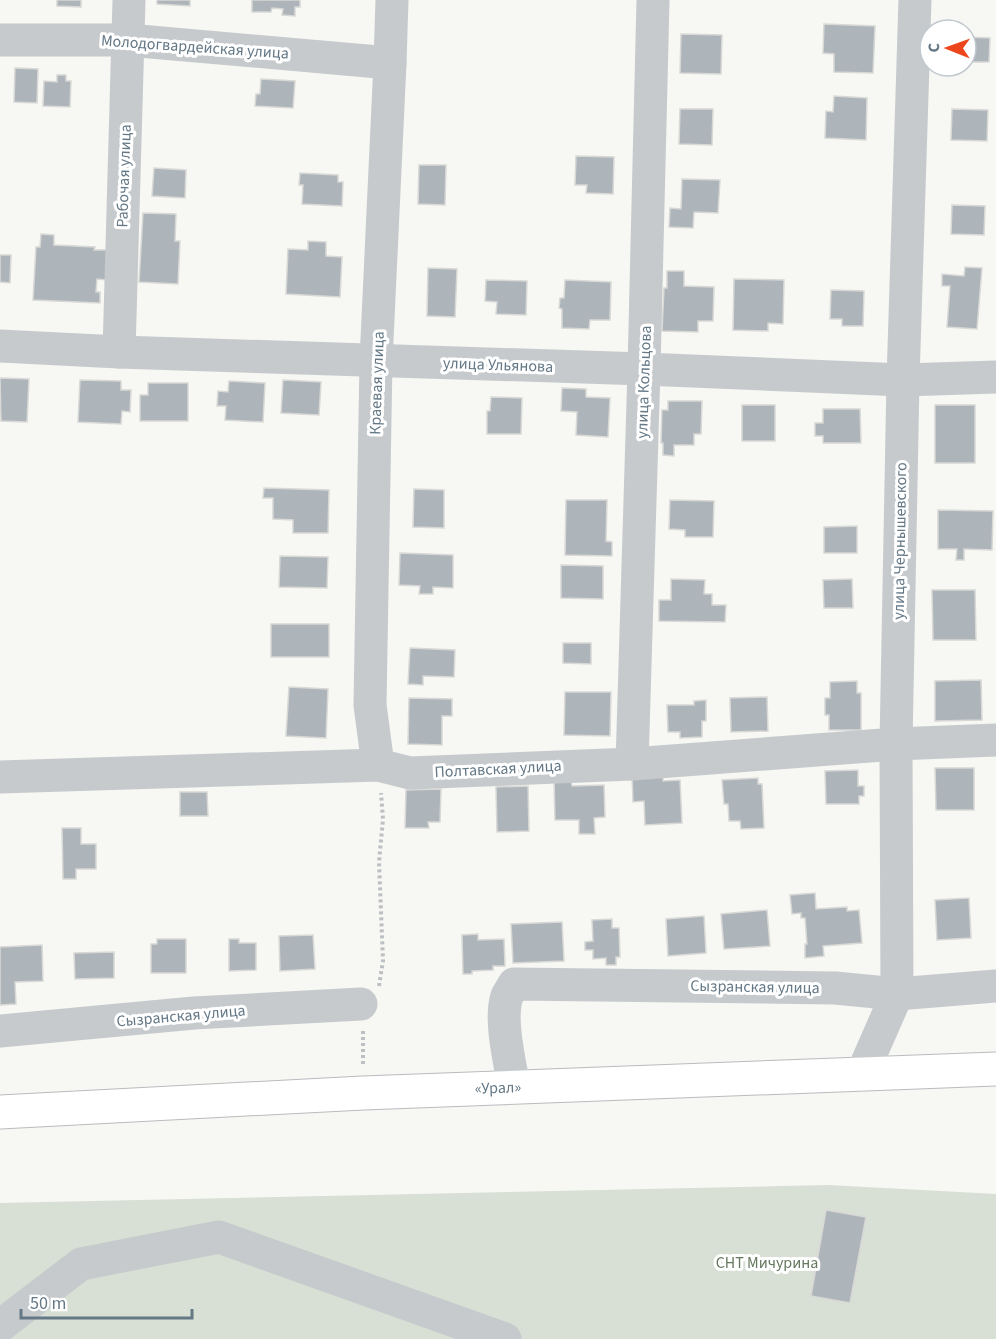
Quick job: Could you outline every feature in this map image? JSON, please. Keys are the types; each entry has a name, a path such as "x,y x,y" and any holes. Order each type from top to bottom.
{"highway":[{"name":"«Урал»","path":"0,1112 363,1093 996,1069"}],"street":[{"name":"Рабочая улица","path":"119,352 129,0"},
{"name":"Краевая улица","path":"378,765 370,705 376,362 392,0"},
{"name":"улица Кольцова","path":"632,764 652,0"},
{"name":"улица Чернышевского","path":"862,1074 897,993 896,744 903,380 915,0"},
{"name":"Молодогвардейская улица","path":"0,40 128,40 390,63"},
{"name":"улица Ульянова","path":"0,346 376,362 644,369 903,380 996,377"},
{"name":"Полтавская улица","path":"0,777 378,765 410,773 632,764 896,744 996,740"},
{"name":"Сызранская улица","path":"514,1087 504,1013 507,996 514,984 835,988 897,993 996,986"},
{"name":"Сызранская улица","path":"0,1031 195,1013 362,1004"},
{"path":"0,1326 81,1264 219,1237 505,1339"}],"path":[{"path":"363,1093 362,1004 377,1002 383,961 379,862 383,819 378,765"}],"green space":[{"name":"СНТ Мичурина","path":"828,1185 996,1194 996,1339 0,1339 0,1203"}],"building":[{"path":"57,0 81,0 81,7 57,6"},
{"path":"157,0 190,0 190,6 157,4"},
{"path":"252,0 300,0 300,7 295,7 295,16 282,15 283,9 272,8 271,12 252,12"},
{"path":"824,24 875,26 873,73 834,72 834,54 823,53"},
{"path":"681,34 722,35 721,74 680,73"},
{"path":"978,38 990,38 989,62 978,62"},
{"path":"15,68 38,69 37,103 14,102"},
{"path":"57,75 66,75 66,81 71,81 70,107 43,106 44,81 57,82"},
{"path":"261,79 295,81 293,108 255,106 256,94 260,94"},
{"path":"834,96 867,98 866,140 825,138 826,111 833,112"},
{"path":"680,109 713,109 712,145 679,144"},
{"path":"952,109 988,110 987,141 951,140"},
{"path":"576,156 614,157 613,194 586,193 587,185 575,185"},
{"path":"419,165 446,165 445,205 418,204"},
{"path":"154,168 186,170 185,198 152,196"},
{"path":"300,173 338,175 338,182 343,182 342,206 302,204 303,185 299,185"},
{"path":"682,179 720,180 718,213 694,212 693,228 669,227 670,208 681,209"},
{"path":"952,205 985,206 984,235 951,234"},
{"path":"143,213 176,214 175,241 180,241 178,284 139,282"},
{"path":"41,234 54,235 54,245 108,250 107,280 97,279 96,292 100,292 100,303 33,300 36,247 40,247"},
{"path":"308,241 326,242 326,256 342,257 340,297 286,294 288,249 308,250"},
{"path":"0,255 11,255 10,283 0,282"},
{"path":"965,267 982,268 977,329 947,327 950,286 942,286 942,274 964,276"},
{"path":"428,268 457,269 455,317 427,316"},
{"path":"667,271 684,271 684,286 714,287 713,321 698,321 698,332 662,331"},
{"path":"734,279 784,280 783,324 768,323 768,331 733,330"},
{"path":"486,280 527,281 526,315 496,314 497,302 485,301"},
{"path":"565,280 611,282 610,320 590,320 589,329 562,328 562,309 559,308 560,298 564,298"},
{"path":"831,290 864,291 863,326 842,326 842,319 830,319"},
{"path":"0,378 29,379 27,422 1,421"},
{"path":"80,380 121,381 121,390 131,390 130,412 122,411 121,424 78,422"},
{"path":"283,380 321,382 319,415 281,413"},
{"path":"229,381 265,383 263,422 225,420 226,406 217,406 218,391 228,392"},
{"path":"148,383 188,383 188,421 140,421 140,395 148,395"},
{"path":"562,388 586,389 586,397 610,398 608,437 576,435 577,412 561,411"},
{"path":"491,397 522,398 521,434 487,434 487,411 490,411"},
{"path":"668,401 702,401 701,434 694,434 694,445 674,445 674,456 663,455 663,443 661,443 662,410 668,410"},
{"path":"742,405 775,405 775,441 742,441"},
{"path":"935,405 975,405 975,463 935,463"},
{"path":"823,409 860,409 861,443 823,443 823,436 815,436 815,423 823,423"},
{"path":"264,488 329,490 328,533 293,533 293,520 273,519 273,498 263,498"},
{"path":"414,489 444,490 444,528 413,527"},
{"path":"566,500 607,500 606,541 612,542 612,556 565,555"},
{"path":"670,500 714,501 713,537 685,537 685,530 669,529"},
{"path":"938,510 993,511 992,550 964,549 964,560 956,560 957,549 938,549"},
{"path":"857,526 857,553 824,553 824,527"},
{"path":"400,553 453,555 453,588 433,587 433,594 419,594 420,586 399,585"},
{"path":"280,556 328,557 327,588 279,587"},
{"path":"561,565 603,566 603,599 561,598"},
{"path":"671,579 705,580 704,594 712,594 712,605 726,605 725,622 659,621 659,600 671,600"},
{"path":"852,579 853,608 824,608 823,580"},
{"path":"932,590 975,590 976,640 933,640"},
{"path":"271,624 329,624 329,657 271,657"},
{"path":"563,643 591,643 591,664 563,663"},
{"path":"410,648 455,650 454,677 423,676 423,685 408,684"},
{"path":"981,680 982,720 935,721 935,681"},
{"path":"857,681 857,693 861,693 861,730 829,730 829,715 825,715 825,698 830,698 830,682"},
{"path":"289,687 328,689 326,738 286,736"},
{"path":"565,692 611,692 610,736 564,735"},
{"path":"767,697 768,731 731,732 730,698"},
{"path":"409,698 452,699 452,716 442,716 442,745 408,744"},
{"path":"706,700 706,721 702,721 702,737 680,738 680,732 668,732 667,705 694,705 694,701"},
{"path":"935,768 974,768 974,810 936,810"},
{"path":"858,770 858,786 864,786 864,796 859,796 859,804 826,804 825,771"},
{"path":"663,773 663,781 680,780 682,823 645,825 644,801 633,802 632,775"},
{"path":"758,778 758,784 762,784 764,828 741,829 740,821 729,821 728,804 724,804 722,780"},
{"path":"554,779 571,779 572,786 604,785 605,817 594,818 595,834 579,834 579,820 555,820"},
{"path":"528,786 529,831 497,832 496,787"},
{"path":"441,789 440,822 428,822 429,828 405,828 406,790"},
{"path":"180,792 207,792 208,816 180,816"},
{"path":"62,828 81,828 81,844 96,844 96,869 76,869 76,879 63,879"},
{"path":"815,893 816,909 847,907 847,911 859,910 862,943 823,946 824,956 805,958 805,944 807,944 805,918 801,918 801,913 792,914 790,895"},
{"path":"969,898 971,938 937,940 935,900"},
{"path":"767,910 770,946 724,949 721,914"},
{"path":"704,916 706,953 668,956 666,919"},
{"path":"612,919 612,928 619,928 620,957 616,957 616,965 606,965 606,958 593,959 593,950 585,950 585,942 593,941 592,920"},
{"path":"562,922 564,961 513,963 511,924"},
{"path":"478,934 478,940 504,939 505,966 493,966 493,970 463,974 462,935"},
{"path":"313,935 315,969 280,971 279,936"},
{"path":"157,939 186,939 186,973 151,973 151,944 157,944"},
{"path":"229,939 239,939 239,943 256,943 256,970 229,971"},
{"path":"42,945 43,981 15,982 16,1004 0,1005 0,947"},
{"path":"114,952 114,978 75,979 74,953"},
{"path":"826,1210 866,1217 850,1303 811,1296"}]}
